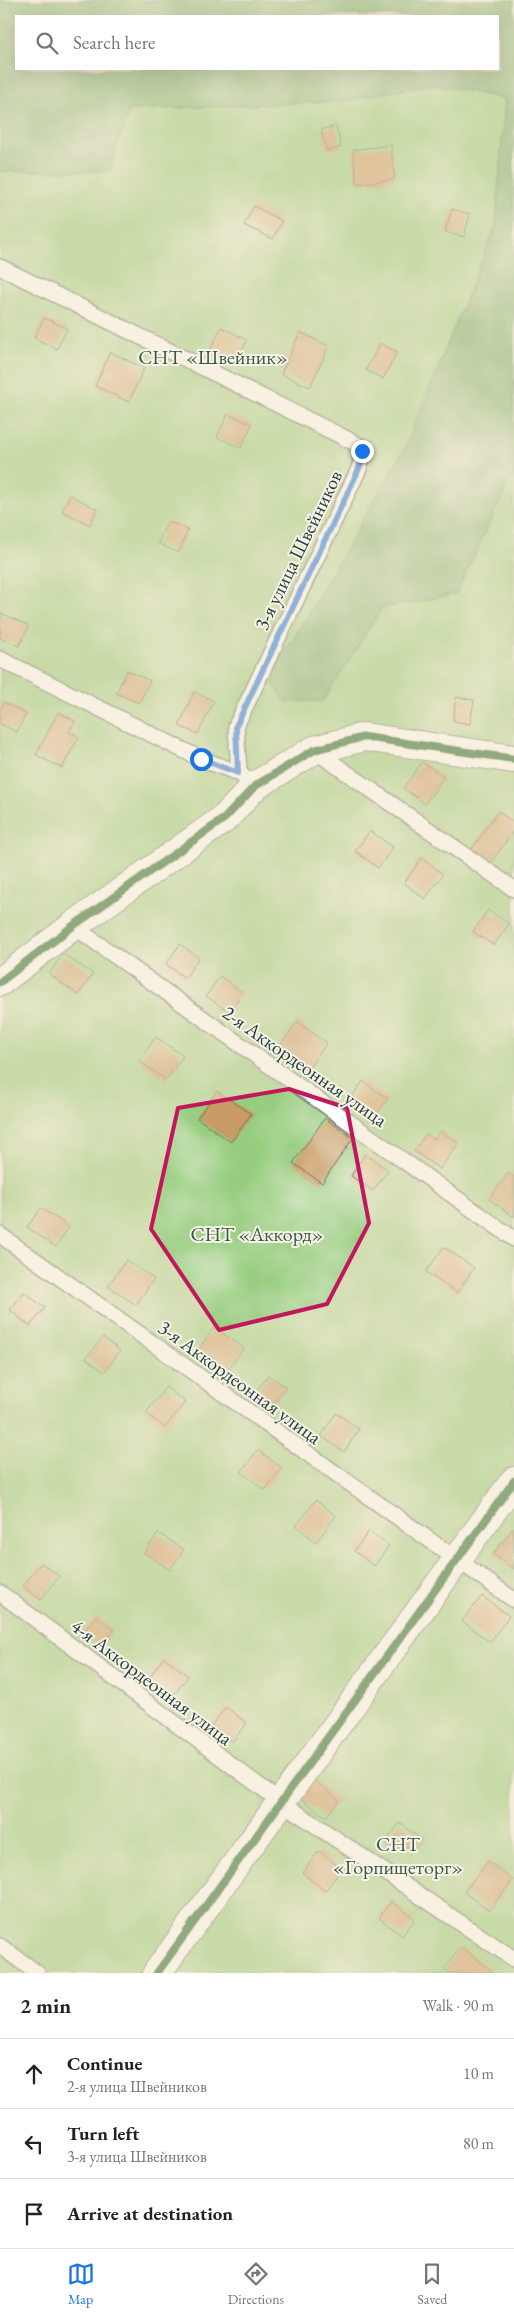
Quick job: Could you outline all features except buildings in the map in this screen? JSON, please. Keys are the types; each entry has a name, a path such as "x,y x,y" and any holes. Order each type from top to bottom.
{"street":[{"path":"0,982 73,926 225,818 247,780 314,750 364,737 514,759"},
{"path":"157,1973 514,1481"}],"lane":[{"name":"3-я улица Швейников","path":"0,267 357,444 362,451 362,461 358,471 236,726 247,780"},
{"path":"0,659 247,780"},
{"path":"314,750 514,889"},
{"name":"2-я Аккордеонная улица","path":"73,926 514,1239"},
{"name":"3-я Аккордеонная улица","path":"0,1235 514,1600"},
{"name":"4-я Аккордеонная улица","path":"0,1593 281,1802 514,1959"},
{"path":"0,1946 37,1973"}],"highlighted area":[{"path":"289,1089 347,1108 369,1223 327,1304 219,1330 151,1229 178,1108"}],"green space":[{"path":"0,0 514,0 514,471 456,594 382,608 323,701 286,702 270,679 406,446 496,225 505,99 432,84 343,101 129,110 109,171 0,171"},
{"path":"432,84 505,99 496,225 406,446 270,679 323,701 382,608 456,594 514,471 514,1973 0,1973 0,171 109,171 128,110 343,101"}],"cycle path":[{"path":"0,982 73,926 225,818 255,786 314,750 364,737 514,759"},
{"path":"157,1973 514,1481"}],"route":[{"path":"201,759 238,773 236,726 358,471 362,461 362,451"}],"park label":[{"name":"СНТ «Швейник»","path":"213,357"},
{"name":"СНТ «Аккорд»","path":"257,1234"},
{"name":"СНТ «Горпищеторг»","path":"398,1856"}]}
